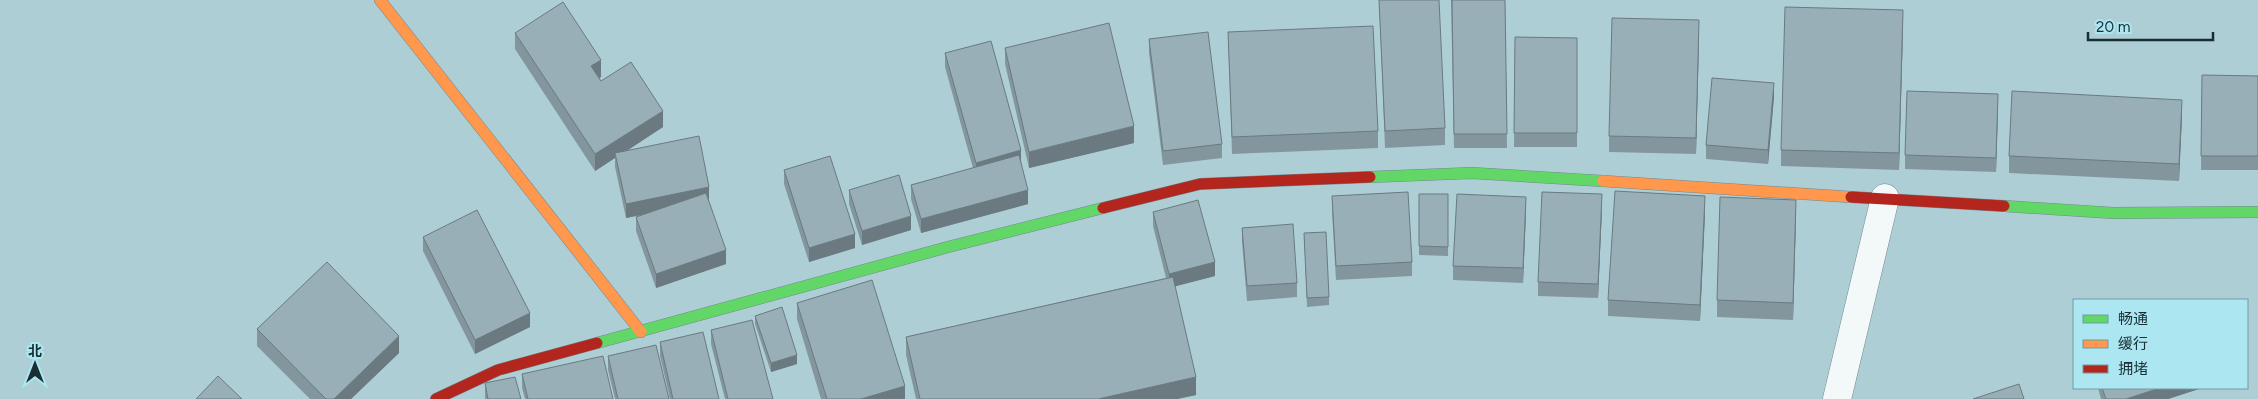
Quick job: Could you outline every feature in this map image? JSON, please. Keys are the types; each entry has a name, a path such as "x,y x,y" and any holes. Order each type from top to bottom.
{"street":[{"path":"380,0 641,332"},
{"path":"436,399 498,370 948,246 1200,184 1472,173 2113,213 2258,212"},
{"path":"1837,399 1885,198"}],"building":[{"path":"1379,0 1439,0 1445,128 1385,131"},
{"path":"1452,0 1505,0 1507,134 1454,134"},
{"path":"563,2 601,60 591,66 601,81 631,62 663,111 595,154 515,33"},
{"path":"1785,7 1903,10 1899,153 1781,150"},
{"path":"1612,18 1699,20 1696,138 1609,136"},
{"path":"1109,23 1134,126 1029,152 1005,48"},
{"path":"1373,26 1378,131 1232,137 1228,32"},
{"path":"1208,32 1222,144 1163,151 1149,39"},
{"path":"1515,37 1577,38 1577,133 1514,133"},
{"path":"991,41 1021,150 976,163 945,53"},
{"path":"2202,75 2258,76 2258,156 2201,156"},
{"path":"1712,78 1774,83 1768,150 1706,145"},
{"path":"1907,91 1998,94 1996,158 1905,155"},
{"path":"2012,91 2182,100 2179,164 2009,156"},
{"path":"699,136 709,187 626,204 615,153"},
{"path":"1019,155 1028,190 921,219 911,185"},
{"path":"830,156 855,234 809,248 784,170"},
{"path":"899,175 911,216 862,231 849,190"},
{"path":"1615,191 1705,196 1700,305 1608,300"},
{"path":"1408,192 1412,262 1336,266 1332,196"},
{"path":"1542,192 1602,194 1598,284 1538,282"},
{"path":"706,193 726,250 656,274 636,217"},
{"path":"1419,194 1448,194 1448,247 1419,246"},
{"path":"1457,194 1526,197 1523,268 1453,266"},
{"path":"1720,197 1796,200 1793,303 1717,300"},
{"path":"1198,200 1215,262 1169,274 1153,212"},
{"path":"477,210 530,313 475,340 423,237"},
{"path":"1293,224 1297,283 1247,286 1242,228"},
{"path":"1326,232 1329,297 1307,298 1304,233"},
{"path":"327,262 399,336 334,399 326,399 257,329"},
{"path":"1173,277 1196,377 1098,399 920,399 906,337"},
{"path":"872,280 905,386 861,399 827,399 797,303"},
{"path":"782,307 797,355 771,363 755,316"},
{"path":"752,320 773,399 728,399 711,330"},
{"path":"703,332 719,399 673,399 660,342"},
{"path":"656,345 669,399 618,399 608,356"},
{"path":"603,356 613,399 528,399 522,374"},
{"path":"218,376 242,399 196,399"},
{"path":"515,377 521,399 488,399 485,383"},
{"path":"2019,384 2024,399 1973,399"},
{"path":"2102,389 2157,389 2126,399 2106,399"}],"traffic: fast":[{"path":"1370,177 1472,173 1603,181"},
{"path":"2004,206 2113,213 2258,212"},
{"path":"597,343 948,247 1103,208"}],"traffic: slow":[{"path":"380,0 641,332"},
{"path":"1603,181 1851,197"}],"traffic: jam":[{"path":"1103,208 1200,184 1370,177"},
{"path":"1851,197 2004,206"},
{"path":"436,399 498,370 597,343"}]}
